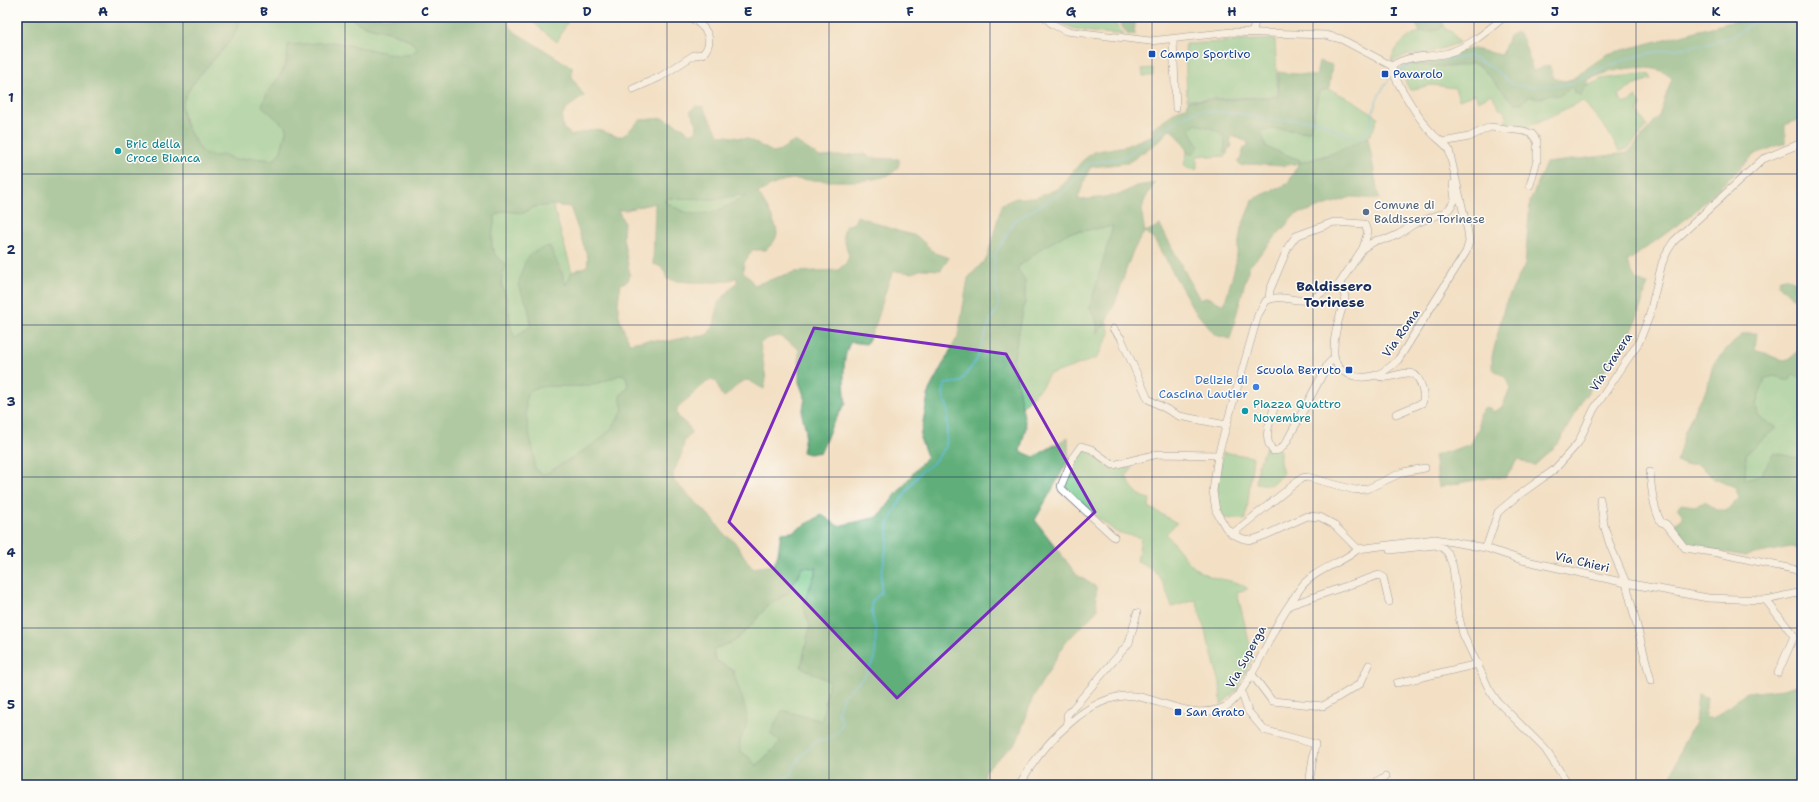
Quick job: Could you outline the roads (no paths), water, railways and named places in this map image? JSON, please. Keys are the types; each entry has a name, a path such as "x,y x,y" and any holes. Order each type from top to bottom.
{"street":[{"path":"633,89 660,77 694,55 704,54 706,52 709,40 707,32 702,24 690,17"},
{"path":"1046,17 1052,24 1066,31 1142,40 1172,40 1210,33 1252,31 1334,36 1392,66 1405,60 1447,53 1472,44 1504,17"},
{"path":"1252,31 1256,17"},
{"path":"1172,40 1176,108"},
{"name":"Via Roma","path":"1376,375 1398,360 1458,267 1468,248 1468,232 1449,150 1429,129 1394,78 1392,66"},
{"path":"1443,142 1469,137 1490,127 1524,131 1532,134 1537,142 1537,160 1530,185"},
{"name":"Via Cravera","path":"1486,548 1498,512 1554,470 1578,443 1594,409 1639,342 1649,317 1662,264 1674,241 1763,159 1802,143"},
{"path":"1363,248 1377,240 1399,234 1414,224 1443,213 1449,209 1455,200 1448,158 1449,150"},
{"path":"1269,299 1270,290 1288,247 1296,236 1334,222 1364,224 1368,231 1363,248 1338,286 1325,290 1307,300 1281,298 1269,299 1263,304 1258,315 1218,455 1213,491 1214,506 1226,528 1232,534 1244,539 1252,540 1266,535 1298,519 1314,516 1333,524 1358,549"},
{"path":"1338,286 1342,288 1345,296 1336,332 1334,358 1340,369 1348,375 1364,377 1376,375 1385,378 1406,373 1412,373 1418,376 1424,394 1422,403 1396,414"},
{"path":"1113,329 1121,338 1148,399 1179,416 1226,425"},
{"path":"1274,408 1267,432 1268,443 1273,451 1280,450 1283,447 1301,417 1328,364 1334,358"},
{"path":"1114,537 1062,489 1073,458 1081,446 1091,449 1113,465 1158,454 1218,455"},
{"path":"1232,534 1302,478 1307,477 1355,490 1367,488 1403,472 1425,468"},
{"path":"1650,472 1650,482 1658,516 1661,522 1666,524 1685,548 1718,553 1802,571"},
{"path":"1600,499 1610,545 1626,583 1650,681"},
{"name":"Via Chieri","path":"1358,549 1435,539 1486,548 1522,560 1626,583 1708,598 1766,600 1802,592"},
{"path":"1379,547 1387,550 1435,545 1443,548 1448,553 1453,567 1459,617 1463,634 1493,695 1545,749 1569,785"},
{"name":"Via Superga","path":"1019,785 1027,772 1068,724 1081,713 1093,706 1128,695 1177,708 1204,712 1227,706 1241,691 1300,588 1316,573 1349,557 1358,549"},
{"path":"1290,605 1379,575 1383,577 1386,599"},
{"path":"1766,600 1794,636 1778,673"},
{"path":"1068,724 1068,715 1129,643 1137,613"},
{"path":"1251,673 1272,702 1323,706 1360,684 1369,664"},
{"path":"1397,683 1478,664"},
{"path":"1241,691 1248,711 1259,727 1264,730 1315,744 1310,778 1312,785"},
{"path":"1373,785 1385,777"}],"waterway":[{"path":"1575,82 1610,65 1637,56 1721,40 1735,35 1747,27 1757,17"},
{"path":"1398,70 1406,66 1424,62 1469,56 1493,68 1512,84 1528,87 1572,84"},
{"path":"1181,118 1199,110 1242,114 1277,120 1309,120 1322,122 1350,138 1360,138 1367,131 1377,99 1390,78"},
{"path":"764,785 791,775 799,759 817,740 826,740 839,731 842,722 838,712 843,696 863,678 875,659 876,630 872,615 872,601 881,593 881,577 888,540 888,525 898,504 911,485 921,472 932,464 946,447 948,410 943,395 945,384 960,382 976,361 990,320 999,308 994,270 995,255 1014,221 1066,190 1089,163 1124,157 1179,120"},
{"path":"740,785 745,783 758,785"}],"place":[{"name":"Campo Sportivo","path":"1152,54"},
{"name":"Pavarolo","path":"1385,74"},
{"name":"Bric della Croce Bianca","path":"118,151"},
{"name":"Comune di Baldissero Torinese","path":"1366,212"},
{"name":"Scuola Berruto","path":"1349,370"},
{"name":"Delizie di Cascina Lautier","path":"1256,387"},
{"name":"Piazza Quattro Novembre","path":"1245,411"},
{"name":"San Grato","path":"1178,712"}],"district":[{"name":"Baldissero Torinese","path":"1334,294"}]}
